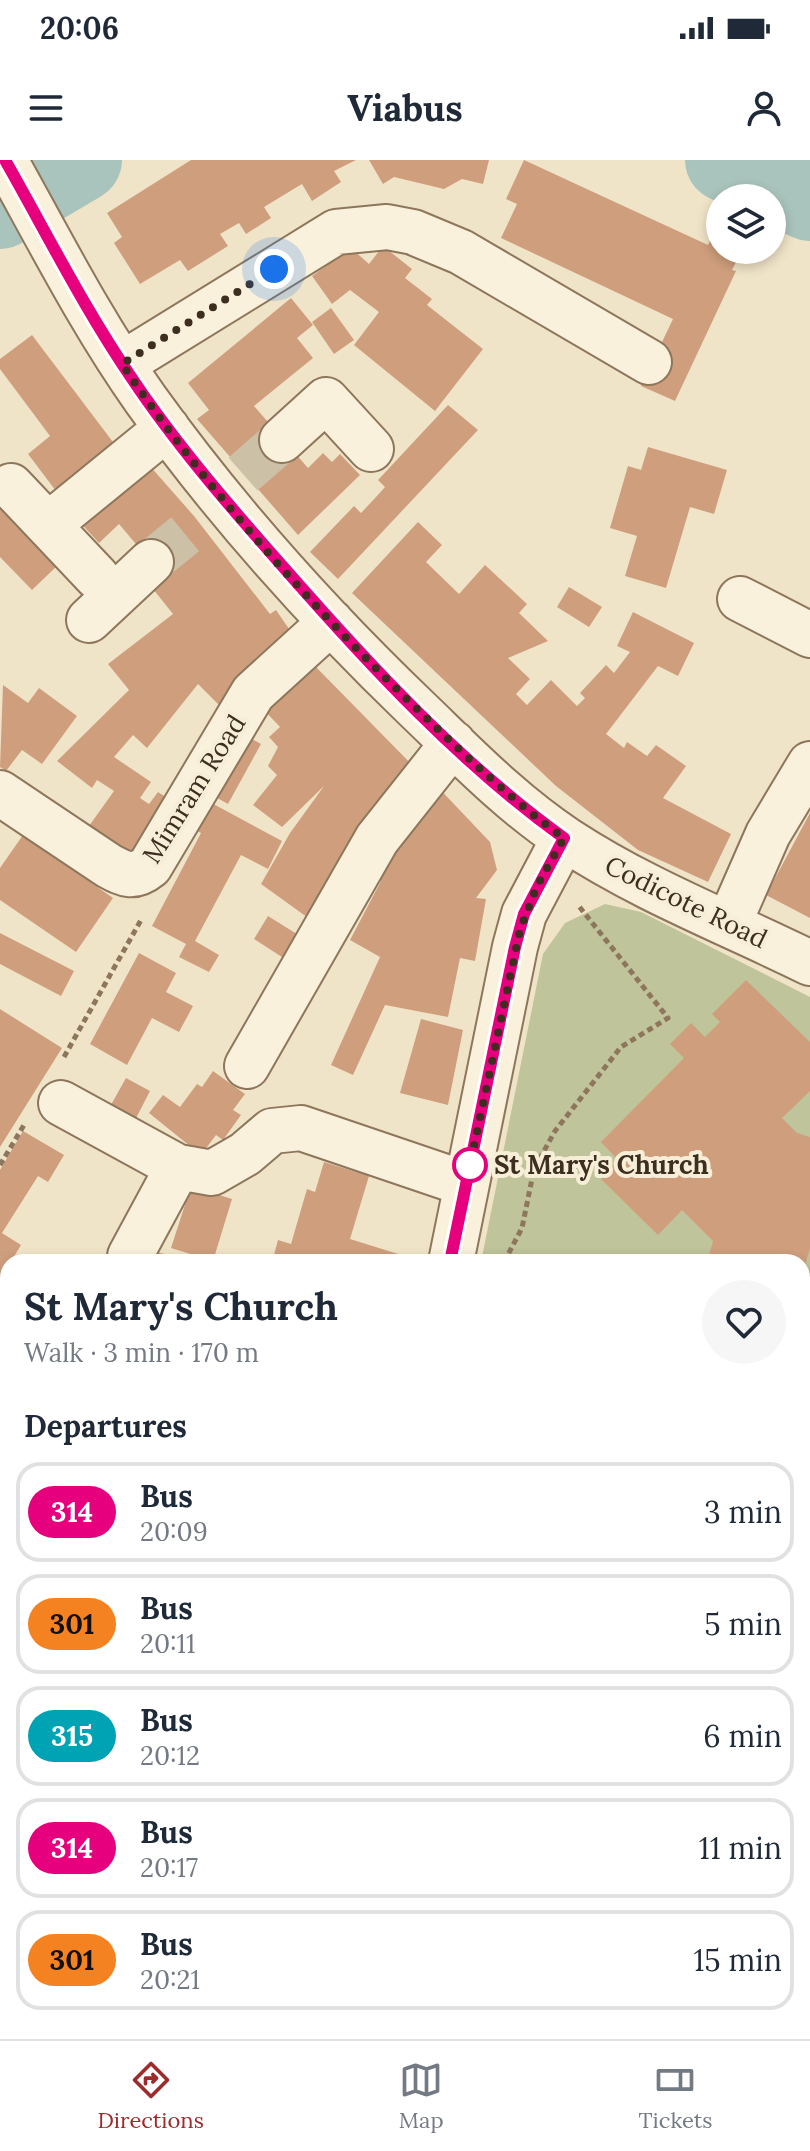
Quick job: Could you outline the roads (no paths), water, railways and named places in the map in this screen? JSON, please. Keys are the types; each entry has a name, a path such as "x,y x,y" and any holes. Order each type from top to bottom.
{"street":[{"name":"Codicote Road","path":"5,160 122,364 167,428 223,498 331,622 506,794 564,838 637,881 810,963"},
{"path":"122,364 336,232 387,227 413,232 461,252 649,362"},
{"path":"282,440 326,400 371,449"},
{"path":"48,525 167,428"},
{"path":"11,486 97,577"},
{"path":"89,620 151,562"},
{"path":"740,599 810,635"},
{"name":"Mimram Road","path":"0,793 109,866 127,875 139,875 150,866 253,693 331,622"},
{"path":"247,1066 377,839 453,743"},
{"path":"729,923 768,834 810,764"},
{"path":"453,1254 515,947 537,886 564,838"},
{"path":"50,1094 178,1167 212,1173 245,1154 272,1131 301,1128 466,1184"},
{"path":"131,1254 178,1167"}],"waterway":[{"path":"0,207 80,160"},
{"path":"727,160 810,199"}],"tunnel":[{"path":"243,474 282,440"},
{"path":"151,562 199,523"}],"place":[{"name":"St Mary's Church","path":"470,1165"}]}
